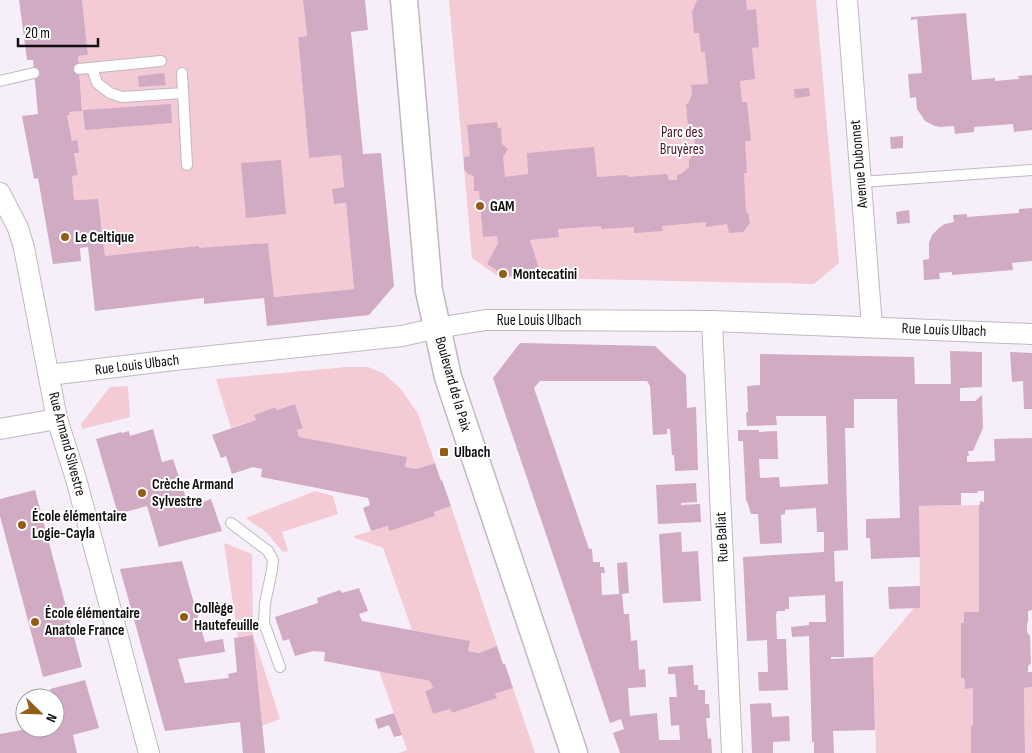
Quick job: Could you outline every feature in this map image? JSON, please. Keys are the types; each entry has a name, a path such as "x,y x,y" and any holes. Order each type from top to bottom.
{"street":[{"name":"Boulevard de la Paix","path":"404,0 428,291 448,377 574,753"},
{"name":"Avenue Dubonnet","path":"846,0 872,328"},
{"name":"Rue Armand Silvestre","path":"0,193 18,228 24,248 57,418 76,479 149,753"},
{"name":"Rue Louis Ulbach","path":"50,375 402,336 486,320 712,321 1032,334"},
{"name":"Rue Baliat","path":"712,321 732,753"},
{"path":"0,429 57,418"}],"lane":[{"path":"79,69 161,61"},
{"path":"92,68 97,83 110,93 122,97 183,93"},
{"path":"0,81 34,73"},
{"path":"182,74 187,165"},
{"path":"861,182 1032,170"},
{"path":"231,523 268,551 273,560 264,603 264,622 280,667"}],"green space":[{"path":"82,0 303,0 307,36 298,37 309,158 341,155 344,187 333,189 334,204 346,203 354,289 274,297 268,243 105,256 98,199 74,200 72,176 78,175 74,153 79,153 72,141 67,115 70,115 69,112 82,110 78,56 88,55"},
{"name":"Parc des Bruyères","path":"449,0 816,0 839,263 814,284 499,277 472,258"},
{"path":"347,367 368,367 383,373 401,389 418,414 435,463 417,469 405,467 406,457 299,437 297,430 303,427 295,404 277,410 276,407 254,415 256,420 231,428 216,379"},
{"path":"128,386 130,417 82,429 81,424 110,387"},
{"path":"315,491 333,496 338,514 282,532 288,551 283,552 266,532 246,518"},
{"path":"979,505 979,612 964,612 964,623 961,623 961,678 964,678 965,688 973,688 971,753 876,753 873,657 914,608 920,608 919,506"},
{"path":"451,506 497,646 479,653 468,651 469,641 412,630 383,548 354,536 388,526 435,516 434,512"},
{"path":"224,543 252,554 253,635 238,637"},
{"path":"253,635 280,719 264,725 262,725"},
{"path":"379,671 430,681 433,688 425,691 433,714 450,709 452,713 496,698 495,694 513,688 535,753 399,753 407,750"},
{"path":"1032,687 1032,753 1025,753 1024,688"}],"building":[{"path":"19,0 82,0 88,55 78,56 82,111 69,112 70,115 67,115 72,141 77,140 79,153 74,153 78,175 72,176 74,200 98,199 105,256 199,246 199,248 268,243 274,297 354,289 346,203 334,204 332,189 344,187 341,155 309,158 298,37 307,36 303,0 365,0 368,30 351,32 363,154 381,153 394,286 369,315 267,326 264,298 204,304 204,298 95,311 88,247 80,248 81,261 53,264 38,178 34,179 22,116 38,114 33,60 27,60"},
{"path":"697,0 746,0 747,10 756,9 759,47 752,48 755,79 740,81 742,102 747,102 751,141 745,141 747,173 744,173 746,213 748,212 750,223 743,232 729,233 727,224 706,227 706,222 662,226 663,231 634,233 634,227 601,229 601,226 558,229 559,237 530,240 541,275 520,278 503,274 487,264 498,243 497,236 483,237 479,191 474,191 474,176 468,174 464,169 464,157 470,156 467,125 497,122 498,128 501,128 502,144 508,149 503,157 505,177 528,174 527,153 594,147 597,177 667,174 669,180 677,180 677,175 689,167 689,160 695,152 701,151 701,145 695,145 693,127 688,127 686,104 688,104 692,94 691,85 708,84 705,52 701,52 699,33 694,33 692,11"},
{"path":"966,13 972,80 995,78 995,81 1019,79 1018,76 1032,75 1032,130 1014,132 1013,124 974,127 974,132 955,134 954,126 935,126 925,121 917,109 916,97 910,98 908,74 922,73 917,19 911,20 911,17"},
{"path":"164,73 166,85 139,87 138,76"},
{"path":"809,88 810,96 795,98 794,89"},
{"path":"171,104 172,123 85,130 83,110"},
{"path":"903,136 903,148 891,149 890,137"},
{"path":"281,160 286,214 246,218 241,163"},
{"path":"1032,208 1032,261 1012,263 1013,270 952,275 952,272 939,273 940,279 924,280 923,260 929,259 929,243 932,235 945,224 954,222 953,215 967,214 967,217 1019,213 1019,209"},
{"path":"909,210 910,223 897,224 896,212"},
{"path":"520,343 655,346 686,375 687,408 696,407 698,470 675,471 670,429 667,429 667,434 653,435 650,386 647,381 540,381 534,388 589,549 592,549 593,562 600,562 600,567 604,567 605,573 601,573 602,595 619,594 617,563 627,562 629,593 622,594 624,614 629,614 631,641 637,640 639,670 645,669 646,687 628,688 630,716 657,713 659,740 680,740 679,725 671,726 669,697 677,697 675,674 668,674 668,667 693,665 694,685 698,685 698,690 705,690 705,704 709,704 710,718 706,718 708,739 711,738 712,753 620,753 613,733 624,729 621,719 610,723 493,378"},
{"path":"950,351 982,352 982,387 960,388 960,401 975,401 982,395 983,428 973,451 968,451 967,462 995,461 994,439 1032,438 1032,610 1028,611 1027,632 1030,636 1031,663 1028,666 1028,672 1032,672 1032,687 1024,688 1025,753 971,753 973,688 965,689 964,678 961,678 961,623 964,623 964,612 979,612 979,505 980,501 984,502 984,491 961,493 961,505 919,506 920,557 871,559 870,538 866,538 866,519 900,518 897,399 854,399 854,428 845,428 848,550 834,551 835,582 843,581 844,657 831,657 831,659 873,657 875,730 833,731 834,753 814,753 814,742 812,742 809,636 792,637 791,627 809,625 809,622 826,622 825,595 789,597 789,609 777,611 777,639 786,639 788,690 759,691 758,672 768,672 767,640 747,641 743,557 824,552 824,532 817,532 816,508 785,510 785,514 781,515 782,543 760,544 758,514 751,514 746,501 743,441 738,441 738,430 777,431 778,459 759,459 760,478 779,477 780,487 828,484 826,416 776,416 777,425 747,426 747,386 760,385 760,354 914,357 915,384 951,384"},
{"path":"1010,352 1032,353 1032,409 1024,409 1023,381 1012,382"},
{"path":"295,404 303,428 297,430 299,437 407,457 405,467 417,469 435,463 451,506 434,512 435,516 389,531 388,526 371,531 363,508 370,505 368,498 261,477 262,469 253,467 232,474 226,456 221,458 212,435 256,420 254,415 276,407 277,410"},
{"path":"153,429 162,462 173,459 189,507 211,499 222,531 159,547 147,506 118,514 96,439 129,431 130,436"},
{"path":"696,483 697,502 681,503 681,505 700,504 701,522 658,524 656,485"},
{"path":"35,490 82,667 43,677 0,516 0,499"},
{"path":"681,532 682,552 698,551 701,601 663,603 659,534"},
{"path":"182,561 205,642 223,639 225,652 178,659 185,683 229,678 228,674 237,672 234,638 253,635 265,753 243,753 240,722 165,731 120,569"},
{"path":"920,586 920,608 889,609 888,587"},
{"path":"359,588 368,611 359,614 362,621 470,641 468,651 479,653 497,646 513,688 495,694 497,698 452,713 450,709 433,714 425,691 433,688 430,681 324,661 325,652 313,651 295,656 289,639 283,641 275,617 318,603 317,598 340,590 342,593"},
{"path":"85,680 99,728 73,735 77,753 0,753 0,734 15,731 15,738 65,738 65,688 54,688"},
{"path":"771,703 772,717 789,716 790,741 773,742 773,753 752,753 750,704"},
{"path":"394,713 402,735 394,737 389,725 378,729 375,719"}],"place":[{"name":"GAM","path":"480,206"},
{"name":"Le Celtique","path":"65,237"},
{"name":"Montecatini","path":"503,274"},
{"name":"Ulbach","path":"444,452"},
{"name":"Crèche Armand Sylvestre","path":"142,493"},
{"name":"École élémentaire Logie-Cayla","path":"22,525"},
{"name":"Collège Hautefeuille","path":"184,617"},
{"name":"École élémentaire Anatole France","path":"35,622"}]}
